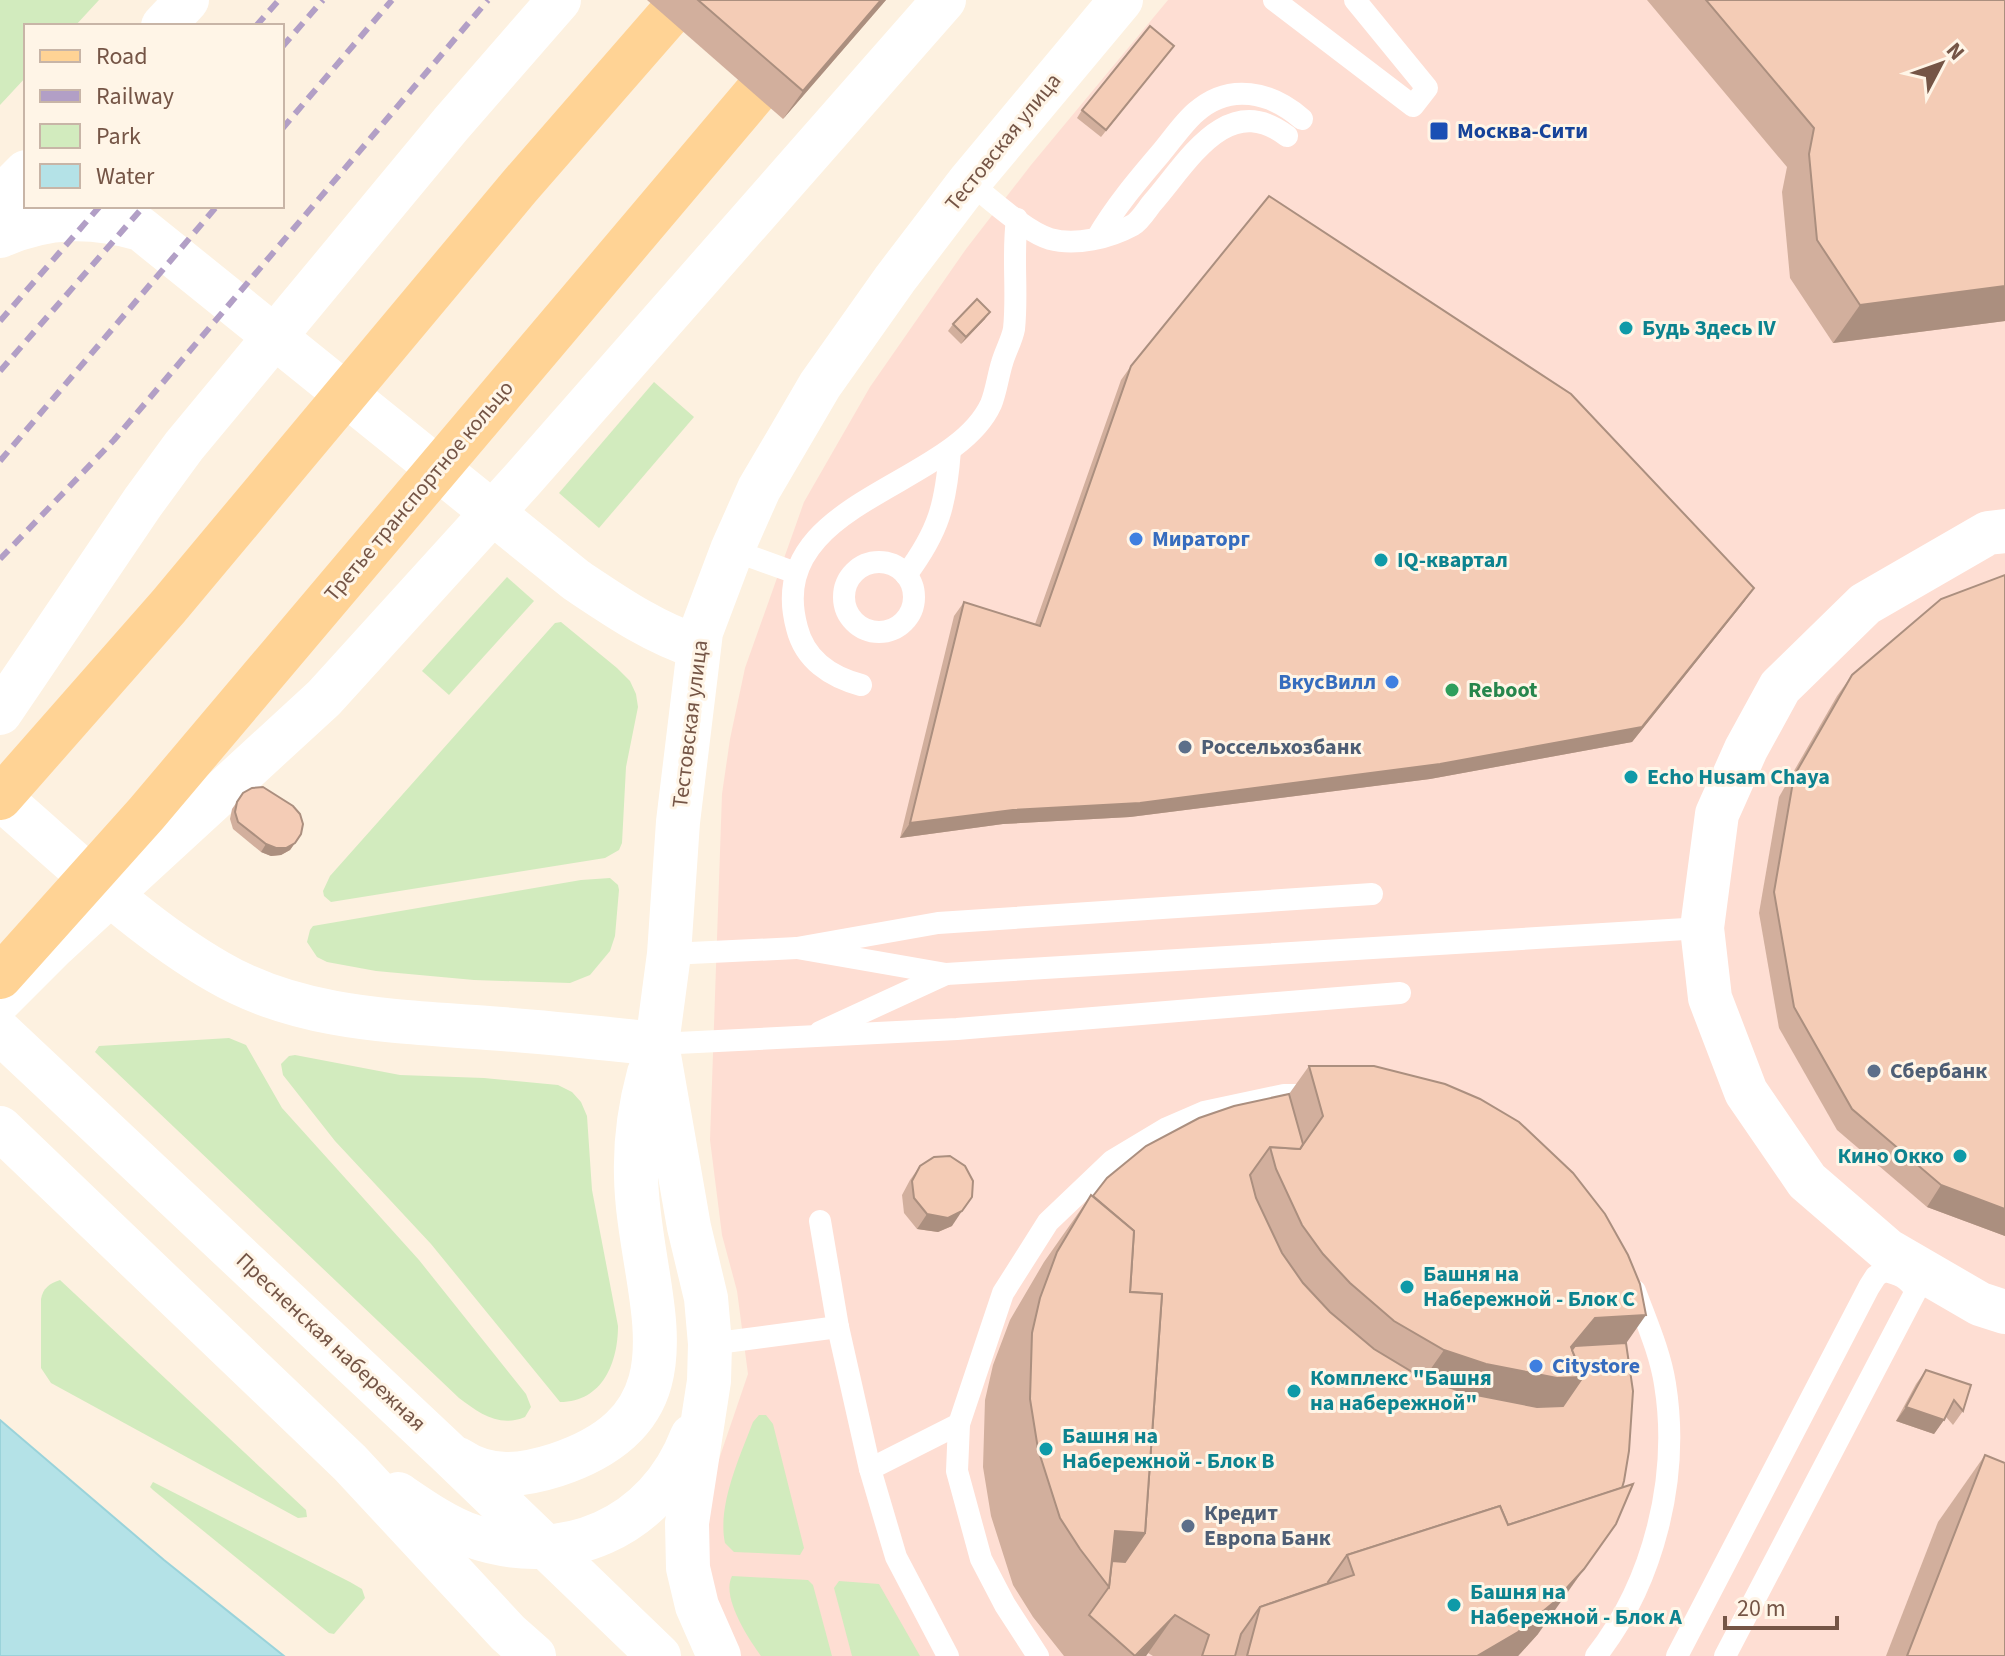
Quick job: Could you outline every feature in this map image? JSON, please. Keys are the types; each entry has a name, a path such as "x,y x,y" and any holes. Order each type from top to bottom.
{"main road":[{"path":"165,24 187,0"},
{"path":"0,713 184,446 431,148 559,0"},
{"path":"445,1450 476,1471 511,1473 550,1467 605,1444 620,1432 642,1404 655,1369 657,1337 636,1176 641,1100 657,1044 358,1018 282,1001 220,973 171,941 0,798 168,607 509,199 682,0"},
{"name":"Третье транспортное кольцо","path":"0,977 146,814 834,0"},
{"path":"0,1000 54,946 324,698 523,479 944,0"},
{"name":"Тестовская улица","path":"710,1362 706,1298 677,1165 657,1044 669,954 678,822 698,647 732,550 759,489 820,385 969,182 1121,0"},
{"path":"0,198 24,174"},
{"path":"0,236 26,225 69,218 109,220 141,229 576,580 667,637 698,647"},
{"path":"2005,531 1988,533 1865,604 1780,687 1746,749 1717,814 1702,928 1710,998 1746,1092 1807,1181 1887,1250 1980,1304 2005,1312"},
{"name":"Пресненская набережная","path":"0,1032 445,1450 659,1656"},
{"path":"0,1128 350,1463 508,1633 534,1656"},
{"path":"350,1463 470,1536 506,1545 545,1547 594,1538 632,1518 661,1489 685,1456 710,1362"},
{"path":"710,1362 687,1523 688,1568 697,1606 719,1656"}],"lane":[{"path":"1274,0 1413,106 1427,88 1355,0"},
{"path":"969,182 1046,238 1074,243 1135,224 1211,136 1230,122 1265,122 1294,127"},
{"path":"861,685 841,680 825,670 802,642 796,626 794,604 796,573 810,549 827,530 856,505 950,450 990,405 1014,331 1013,245 1017,219"},
{"path":"906,575 926,549 938,524 948,488 950,450"},
{"path":"732,550 796,573"},
{"path":"669,954 797,948 938,923 1372,894"},
{"path":"797,948 946,974 1702,928"},
{"path":"808,1037 946,974"},
{"path":"657,1044 957,1029 1400,993"},
{"path":"1038,1656 1005,1605 981,1559 957,1471 959,1424 1003,1293 1048,1222 1112,1161 1167,1128 1204,1112 1284,1095 1338,1096"},
{"path":"820,1221 838,1327 870,1469 896,1557 948,1656"},
{"path":"1677,1656 1869,1287 1876,1276 1884,1271 1898,1274 1908,1279 1916,1291 1725,1656"},
{"path":"1596,1656 1616,1630 1646,1571 1669,1476 1665,1386 1658,1352 1634,1290 1626,1278"},
{"path":"710,1362 838,1327"},
{"path":"870,1469 959,1424"}],"shaded area":[{"name":"Москва-Сити","path":"1168,0 2005,0 2005,1656 738,1656 712,1601 704,1531 717,1465 748,1374 737,1291 722,1235 710,1140 722,794 745,668 804,502 870,387 966,249 1031,165"}],"green space":[{"path":"0,0 99,0 77,24 24,24 24,79 0,105"},
{"path":"654,382 694,417 599,528 559,493"},
{"path":"507,577 534,601 449,695 422,671"},
{"path":"561,622 617,668 630,681 636,694 638,707 626,767 622,843 619,850 605,858 331,902 323,891 330,876 555,623"},
{"path":"610,878 619,890 615,936 610,951 590,975 570,983 474,980 376,971 327,962 317,957 307,942 313,926 581,880"},
{"path":"229,1038 246,1045 282,1108 419,1260 526,1394 531,1407 525,1417 498,1420 482,1414 459,1398 95,1052 99,1046"},
{"path":"289,1056 400,1075 558,1085 572,1092 587,1116 592,1190 618,1326 611,1366 597,1387 575,1400 560,1402 431,1244 335,1141 283,1075 281,1064"},
{"path":"60,1280 306,1510 307,1517 298,1518 51,1383 41,1368 41,1299 47,1287"},
{"path":"759,1415 766,1415 773,1424 804,1548 800,1555 734,1552 725,1543 724,1513 731,1481 753,1422"},
{"path":"153,1482 350,1582 362,1589 365,1598 334,1634 329,1633 153,1490 150,1487"},
{"path":"732,1576 808,1580 813,1585 832,1656 761,1656 733,1606 730,1595"},
{"path":"839,1581 879,1584 920,1656 852,1656 834,1588"}],"water":[{"path":"0,1420 164,1560 284,1656 0,1656"}],"building":[{"path":"698,0 881,0 803,91"},
{"path":"1706,0 2005,0 2005,286 1860,305 1817,240 1809,154 1814,128"},
{"path":"1150,26 1174,46 1106,130 1082,110"},
{"name":"IQ-квартал","path":"1269,196 1571,394 1754,588 1642,727 1440,764 1140,803 1013,810 910,823 964,602 1040,626 1131,366"},
{"path":"977,299 990,312 966,337 953,324"},
{"path":"2005,575 2005,1209 1941,1185 1852,1109 1794,1007 1774,892 1794,776 1852,675 1941,599"},
{"path":"263,787 300,814 303,824 301,834 295,843 286,848 266,844 238,822 235,812 243,793"},
{"path":"1309,1066 1374,1066 1445,1084 1480,1099 1519,1122 1573,1173 1605,1214 1640,1284 1646,1315 1595,1318 1571,1347 1583,1377 1557,1378 1486,1364 1444,1350 1394,1321 1350,1283 1323,1254 1302,1225 1276,1169 1270,1147 1300,1149 1323,1116"},
{"path":"1289,1094 1303,1144 1300,1149 1270,1147 1250,1175 1256,1198 1282,1253 1303,1283 1330,1312 1374,1349 1424,1379 1466,1393 1537,1407 1563,1406 1583,1377 1572,1350 1575,1346 1626,1343 1633,1391 1624,1481 1622,1488 1508,1525 1500,1506 1347,1555 1329,1583 1260,1607 1241,1634 1235,1656 1202,1656 1209,1635 1175,1615 1135,1656 1089,1615 1109,1587 1112,1561 1125,1562 1145,1533 1162,1294 1130,1292 1134,1231 1093,1196 1107,1178 1146,1146 1199,1118 1234,1106"},
{"path":"950,1156 965,1166 973,1181 972,1197 962,1211 948,1218 927,1214 914,1198 912,1181 920,1166 934,1157"},
{"path":"1091,1195 1134,1231 1130,1292 1162,1294 1145,1533 1115,1531 1109,1587 1060,1518 1038,1449 1030,1399 1032,1333 1040,1298 1057,1252"},
{"path":"1926,1370 1971,1385 1963,1411 1954,1400 1944,1420 1906,1407"},
{"path":"1985,1455 2005,1463 2005,1656 1907,1656"},
{"path":"1633,1484 1616,1524 1584,1569 1553,1603 1518,1632 1477,1656 1247,1656 1260,1607 1354,1575 1347,1555 1500,1506 1508,1525"}],"railway":[{"path":"258,24 279,0"},
{"path":"284,45 323,0"},
{"path":"284,127 392,0"},
{"path":"0,559 114,440 488,0"},
{"path":"0,321 98,208"},
{"path":"0,371 142,208"},
{"path":"0,461 215,208"}],"place":[{"name":"Москва-Сити","path":"1439,131"},
{"name":"Будь Здесь IV","path":"1626,328"},
{"name":"Мираторг","path":"1136,539"},
{"name":"IQ-квартал","path":"1381,560"},
{"name":"ВкусВилл","path":"1392,682"},
{"name":"Reboot","path":"1452,690"},
{"name":"Россельхозбанк","path":"1185,747"},
{"name":"Echo Husam Chaya","path":"1631,777"},
{"name":"Сбербанк","path":"1874,1071"},
{"name":"Кино Окко","path":"1960,1156"},
{"name":"Башня на Набережной - Блок С","path":"1407,1287"},
{"name":"Citystore","path":"1536,1366"},
{"name":"Комплекс \"Башня на набережной\"","path":"1294,1391"},
{"name":"Башня на Набережной - Блок В","path":"1046,1449"},
{"name":"Кредит Европа Банк","path":"1188,1526"},
{"name":"Башня на Набережной - Блок А","path":"1454,1605"}]}
